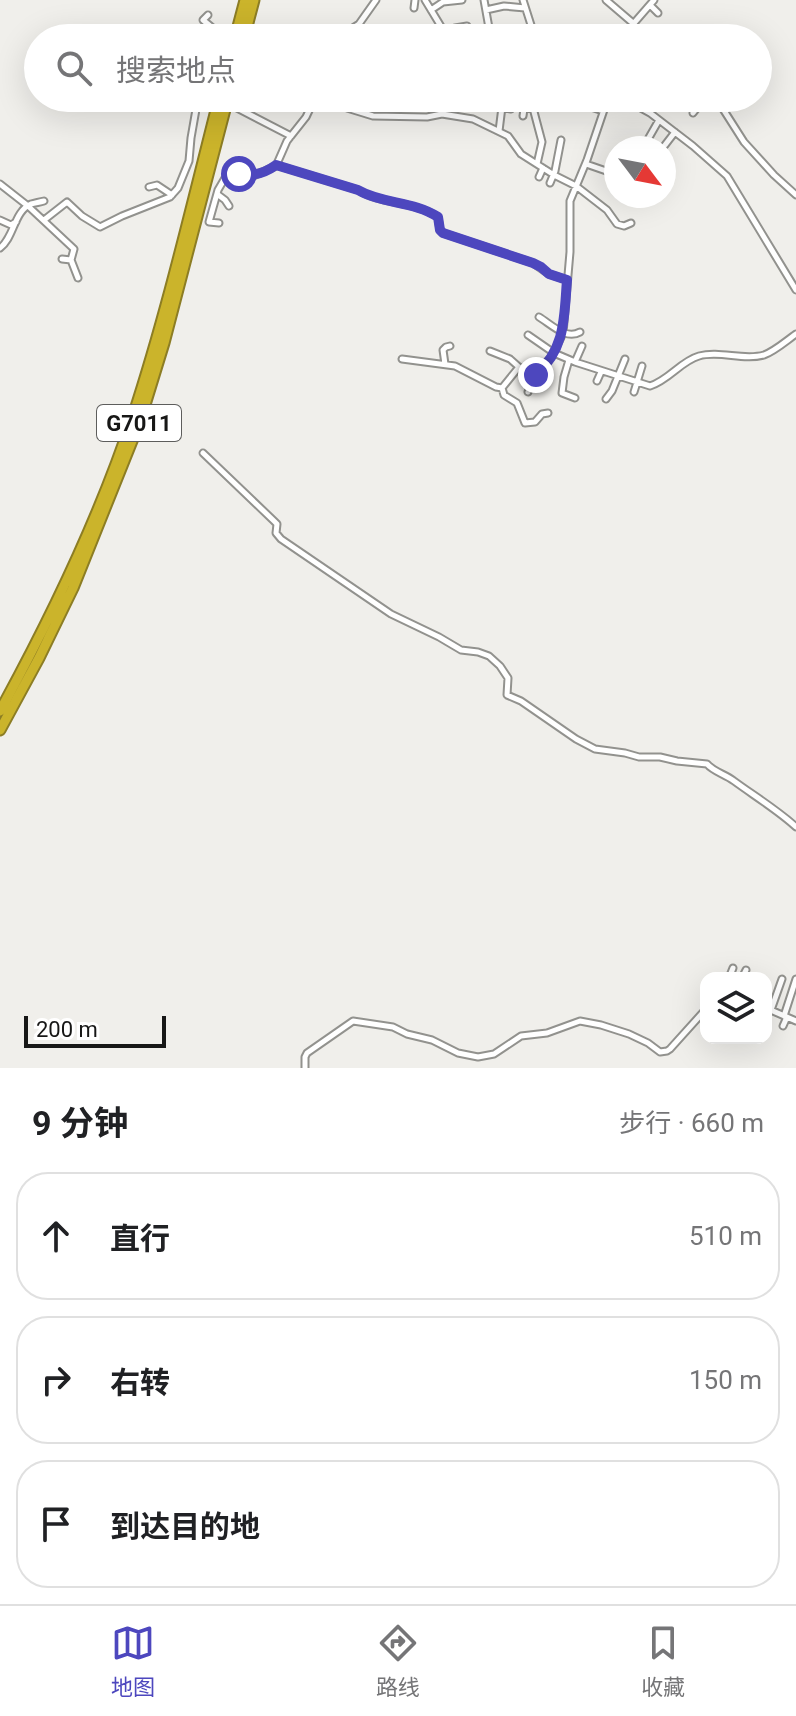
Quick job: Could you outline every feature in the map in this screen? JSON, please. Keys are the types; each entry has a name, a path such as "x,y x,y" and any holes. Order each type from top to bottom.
{"highway":[{"path":"239,24 245,0"},
{"path":"248,24 254,0"},
{"name":"G7011","path":"0,711 66,585 132,419 157,341 215,112"},
{"name":"G7011","path":"0,730 73,588 140,421 164,343 224,112"}],"street":[{"path":"359,24 376,0"},
{"path":"414,8 415,0"},
{"path":"425,0 440,24"},
{"path":"431,10 443,2 462,0"},
{"path":"484,0 488,24"},
{"path":"523,0 531,24"},
{"path":"606,0 634,24 652,2 658,13"},
{"path":"486,10 504,6 525,8"},
{"path":"208,15 203,20 208,24"},
{"path":"44,220 67,202 100,227 172,195 187,170 196,112"},
{"path":"245,112 291,136"},
{"path":"219,223 209,222 221,182 236,174 253,176 276,165 308,112"},
{"path":"360,112 373,116 474,116 508,136 521,154 576,185 607,210 617,224 624,226 631,223"},
{"path":"472,112 474,116"},
{"path":"499,131 501,112"},
{"path":"523,116 524,112"},
{"path":"534,112 542,142 537,164"},
{"path":"528,392 536,375 554,353 563,332 571,197 586,164 603,112"},
{"path":"649,112 727,176 796,290"},
{"path":"725,112 744,142 796,195"},
{"path":"650,136 659,120"},
{"path":"672,136 675,132"},
{"path":"550,183 561,140"},
{"path":"586,164 604,170"},
{"path":"276,165 426,211 438,217 443,233 533,263 549,274 567,280"},
{"path":"539,177 543,168"},
{"path":"576,185 587,182"},
{"path":"0,184 28,205 74,249 71,260 78,278"},
{"path":"149,187 157,185 172,195"},
{"path":"12,193 20,191"},
{"path":"217,193 229,206"},
{"path":"0,248 9,240 28,205 44,201"},
{"path":"0,220 11,225 17,222"},
{"path":"62,259 71,260"},
{"path":"539,317 563,332 573,335 580,332"},
{"path":"528,335 572,361 650,386 700,356 763,355 796,334"},
{"path":"445,364 443,350 450,346"},
{"path":"575,398 562,391 564,377 582,346"},
{"path":"490,351 536,375"},
{"path":"402,359 459,368 502,388"},
{"path":"606,399 625,359"},
{"path":"634,392 642,366"},
{"path":"502,388 519,367"},
{"path":"597,381 601,372"},
{"path":"502,388 504,395 517,403 525,423 535,422 542,414 548,413"},
{"path":"203,453 277,524 276,533 281,539 391,614 461,650 489,656 508,678 507,695 521,701 576,739 598,750 707,764 734,780 796,827"},
{"path":"731,972 733,968"},
{"path":"772,999 782,979"},
{"path":"783,1026 796,979"},
{"path":"772,1011 796,1020"},
{"path":"305,1068 307,1053 353,1021 393,1027 432,1040 458,1053 478,1057 494,1054 521,1036 547,1033 586,1021 629,1034 663,1053 700,1016"}],"route":[{"path":"239,174 253,176 276,165 364,194 408,204 438,217 443,233 533,263 547,273 567,280 561,339 536,375"}]}
